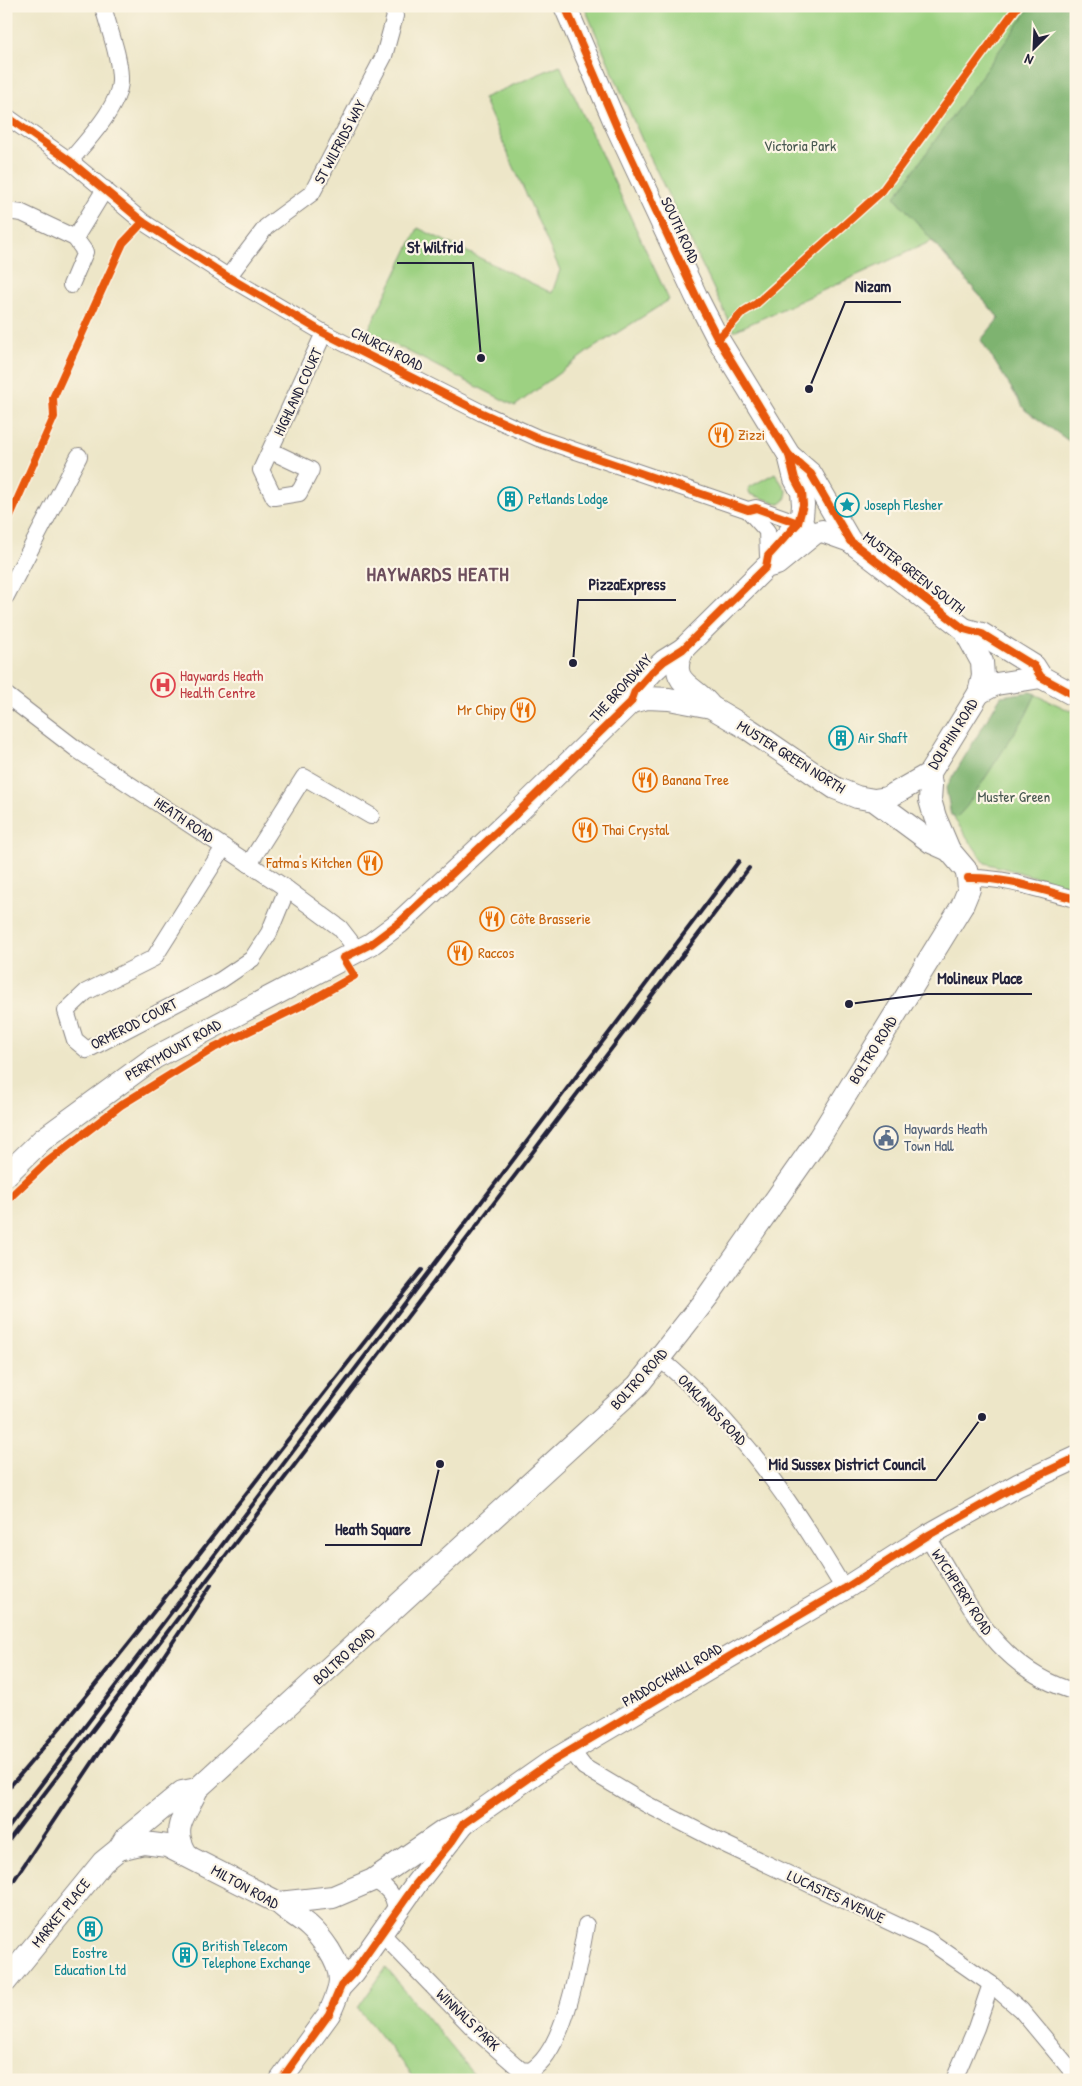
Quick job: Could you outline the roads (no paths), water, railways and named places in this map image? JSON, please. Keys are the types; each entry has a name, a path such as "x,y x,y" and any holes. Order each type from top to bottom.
{"street":[{"path":"70,162 114,103 121,79 116,51 103,6"},
{"name":"ST WILFRIDS WAY","path":"228,277 266,227 312,193 384,56 395,16 391,6"},
{"name":"SOUTH ROAD","path":"565,6 616,125 696,296 718,339 789,455"},
{"name":"CHURCH ROAD","path":"6,116 70,162 143,222 228,277 324,333 482,413 538,438 748,510 767,531 767,562"},
{"path":"75,238 105,190"},
{"path":"6,211 22,213 75,238 85,252 71,285"},
{"name":"HIGHLAND COURT","path":"271,451 324,333"},
{"path":"789,455 795,479 802,492 804,504 798,523"},
{"name":"MUSTER GREEN SOUTH","path":"789,455 811,474 850,541 964,629 982,634 1034,666 1041,677 1076,696"},
{"path":"6,596 79,456"},
{"name":"CHURCH ROAD","path":"748,510 756,508 822,531"},
{"name":"THE BROADWAY","path":"358,950 371,944 399,923 516,814 631,702 635,691 648,676 664,661 683,649 767,562 798,523"},
{"path":"822,531 850,541"},
{"name":"THE BROADWAY","path":"767,562 777,564 808,537 822,531"},
{"name":"DOLPHIN ROAD","path":"874,800 887,798 929,774 978,693 983,676 982,662 964,629"},
{"name":"THE BROADWAY","path":"683,649 677,666 680,678 690,689 705,699 711,707"},
{"name":"DOLPHIN ROAD","path":"978,693 996,684 1041,677"},
{"name":"HEATH ROAD","path":"6,695 79,751 287,889 340,928 358,950"},
{"name":"THE BROADWAY","path":"631,702 647,698 662,698 711,707"},
{"name":"MUSTER GREEN NORTH","path":"711,707 750,730 835,788 857,797 874,800 931,842 949,850"},
{"name":"MUSTER GREEN NORTH","path":"929,774 930,800 949,850 966,870 968,878"},
{"path":"249,864 304,777 371,816"},
{"name":"ORMEROD COURT","path":"224,847 154,958 86,992 66,1011 75,1040 87,1050 221,980 252,959 269,933 287,889"},
{"path":"968,878 1012,882 1076,898"},
{"name":"BOLTRO ROAD","path":"187,1855 179,1839 180,1821 197,1789 583,1437 638,1385 660,1359 708,1296 819,1138 962,906 969,889 968,878"},
{"name":"PERRYMOUNT ROAD","path":"6,1175 42,1140 154,1058 358,950"},
{"name":"OAKLANDS ROAD","path":"660,1359 713,1408 756,1456 844,1589"},
{"name":"PADDOCKHALL ROAD","path":"279,1903 294,1899 318,1900 333,1897 373,1880 444,1831 464,1823 571,1750 844,1589 927,1536 1018,1485 1076,1458"},
{"name":"WYCHPERRY ROAD","path":"927,1536 985,1631 1001,1648 1018,1664 1041,1678 1076,1692"},
{"name":"LUCASTES AVENUE","path":"571,1750 584,1767 646,1804 718,1841 928,1940 991,1984 1021,2010 1076,2076"},
{"name":"BOLTRO ROAD","path":"119,1849 125,1838 182,1792 197,1789"},
{"name":"PADDOCKHALL ROAD","path":"341,1986 354,1972 464,1823"},
{"name":"MILTON ROAD","path":"119,1849 154,1843 187,1855 279,1903 317,1934 341,1972 341,1986"},
{"name":"MARKET PLACE","path":"6,1981 103,1862 119,1849"},
{"path":"373,1880 390,1892 396,1905 395,1914"},
{"name":"WINNALS PARK","path":"382,1934 474,2029 520,2070 530,2072 539,2066 552,2046 572,1995 586,1926"},
{"path":"954,2080 976,2028 991,1984"},
{"path":"281,2080 329,2014 341,1986"}],"railway":[{"path":"6,1831 739,861"},
{"path":"6,1844 749,868"},
{"path":"6,1791 165,1598 422,1270"},
{"path":"6,1892 211,1585"}],"place":[{"name":"St Wilfrid","path":"481,358"},
{"name":"Nizam","path":"809,389"},
{"name":"Zizzi","path":"721,435"},
{"name":"Petlands Lodge","path":"510,499"},
{"name":"Joseph Flesher","path":"847,505"},
{"name":"PizzaExpress","path":"573,663"},
{"name":"Haywards Heath Health Centre","path":"163,685"},
{"name":"Mr Chipy","path":"523,710"},
{"name":"Air Shaft","path":"841,738"},
{"name":"Banana Tree","path":"645,780"},
{"name":"Thai Crystal","path":"585,830"},
{"name":"Fatma's Kitchen","path":"370,863"},
{"name":"Côte Brasserie","path":"492,919"},
{"name":"Raccos","path":"460,953"},
{"name":"Molineux Place","path":"849,1004"},
{"name":"Haywards Heath Town Hall","path":"886,1138"},
{"name":"Mid Sussex District Council","path":"982,1417"},
{"name":"Heath Square","path":"440,1464"},
{"name":"Eostre Education Ltd","path":"90,1929"},
{"name":"British Telecom Telephone Exchange","path":"185,1955"}],"district":[{"name":"HAYWARDS HEATH","path":"438,574"}],"park label":[{"name":"Victoria Park","path":"800,146"},
{"name":"Muster Green","path":"1014,797"}]}
